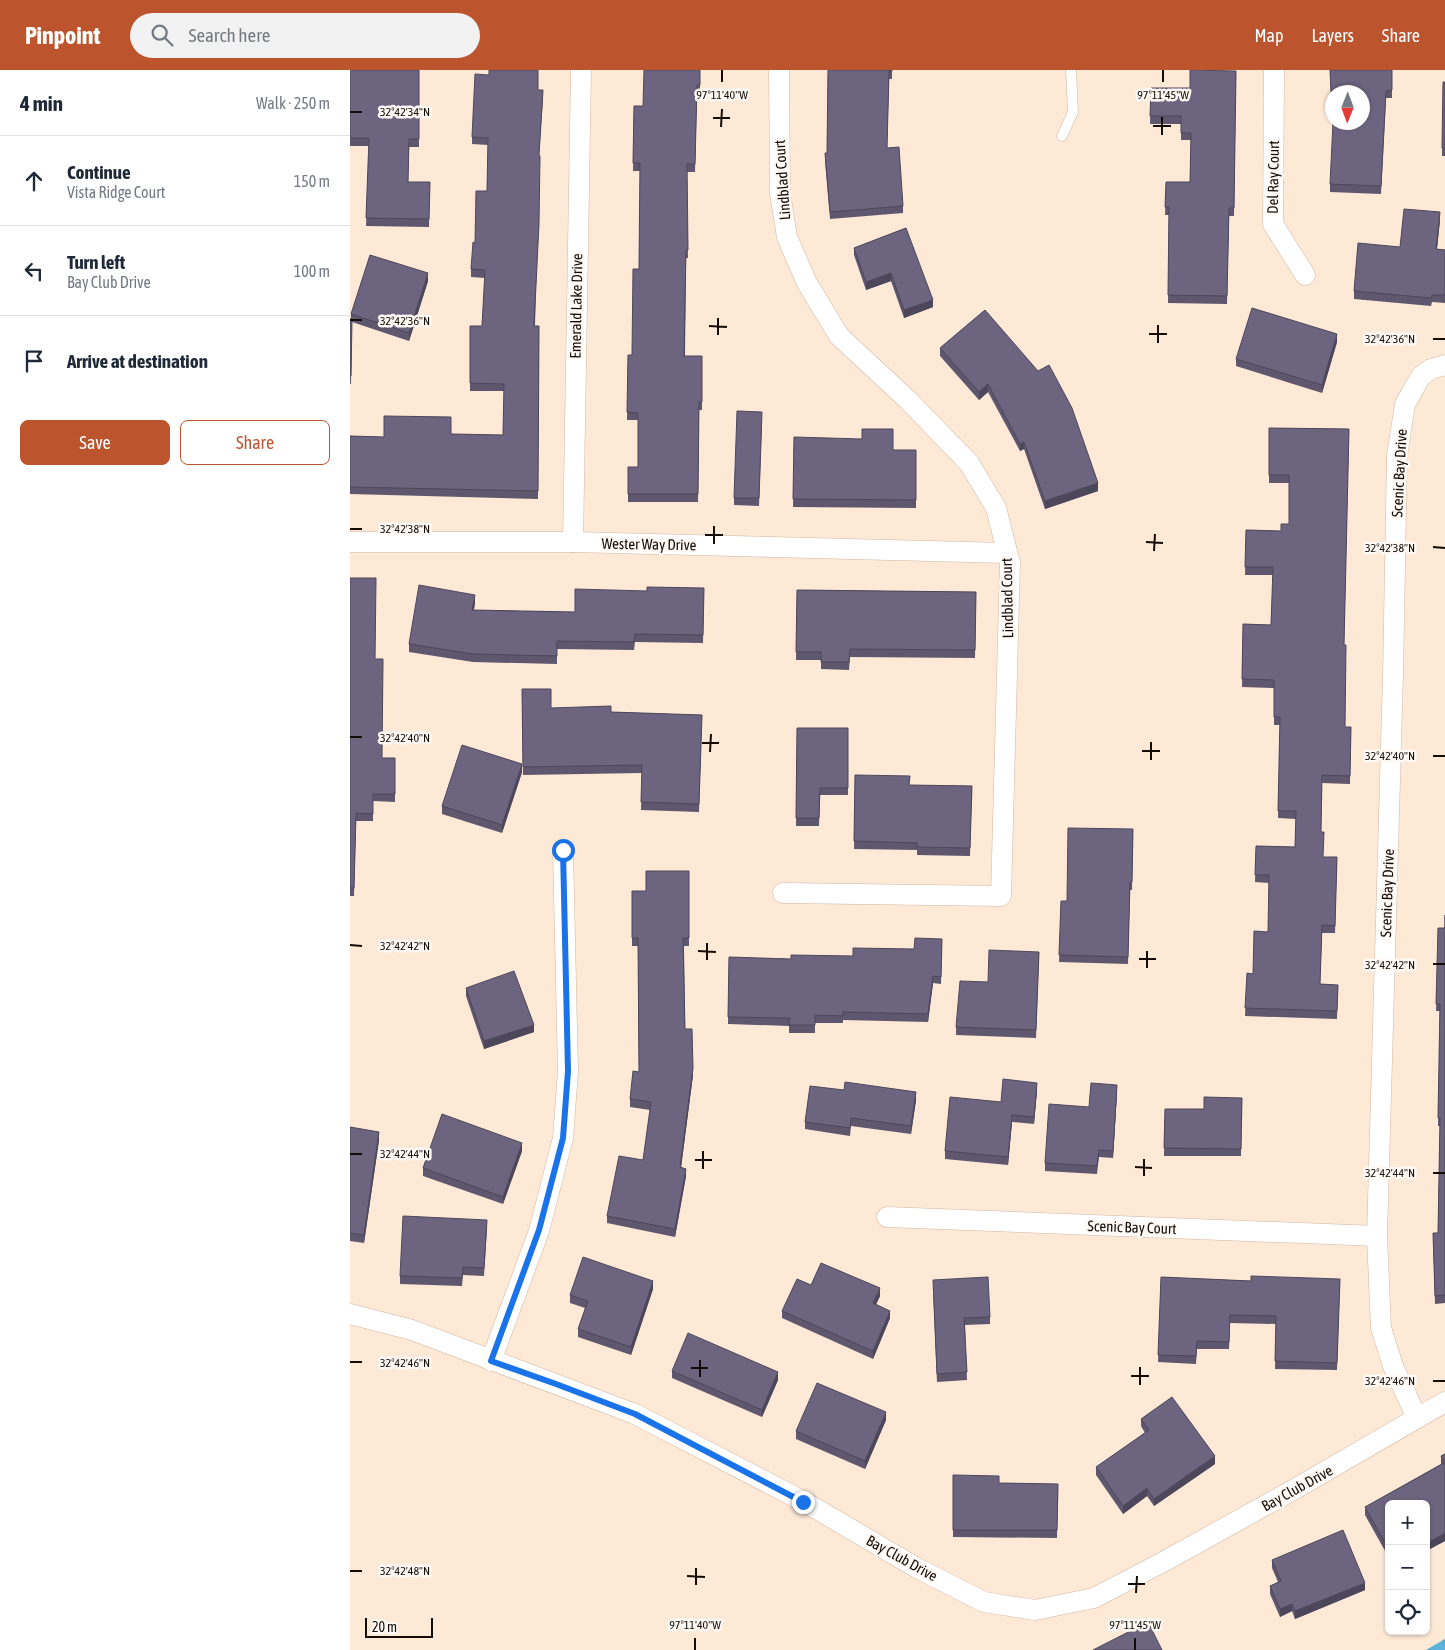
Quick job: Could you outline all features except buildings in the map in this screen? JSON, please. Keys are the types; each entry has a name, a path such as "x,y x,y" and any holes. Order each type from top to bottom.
{"street":[{"name":"Emerald Lake Drive","path":"572,542 581,70"},
{"name":"Lindblad Court","path":"779,70 780,193 788,237 807,284 839,336 908,400 969,463 996,508 1010,563 1001,896 783,893"},
{"name":"Del Ray Court","path":"1274,70 1273,224 1305,275"},
{"name":"Scenic Bay Drive","path":"1417,1418 1393,1366 1382,1328 1377,1236 1397,456 1405,404 1410,393 1421,376 1431,369 1445,366"},
{"name":"Wester Way Drive","path":"350,542 572,542 1008,552"},
{"path":"491,1361 539,1230 563,1138 568,1071 563,850"},
{"name":"Scenic Bay Court","path":"887,1217 1377,1236"},
{"name":"Bay Club Drive","path":"350,1314 412,1330 635,1414 803,1502 917,1568 984,1602 1035,1610 1094,1598 1276,1500 1445,1402"}],"lane":[{"path":"1062,136 1072,112 1071,70"}],"water":[{"path":"1445,1639 1445,1650 1426,1650"}],"route":[{"path":"563,850 568,1071 563,1138 539,1230 491,1361 635,1414 803,1502"}]}
